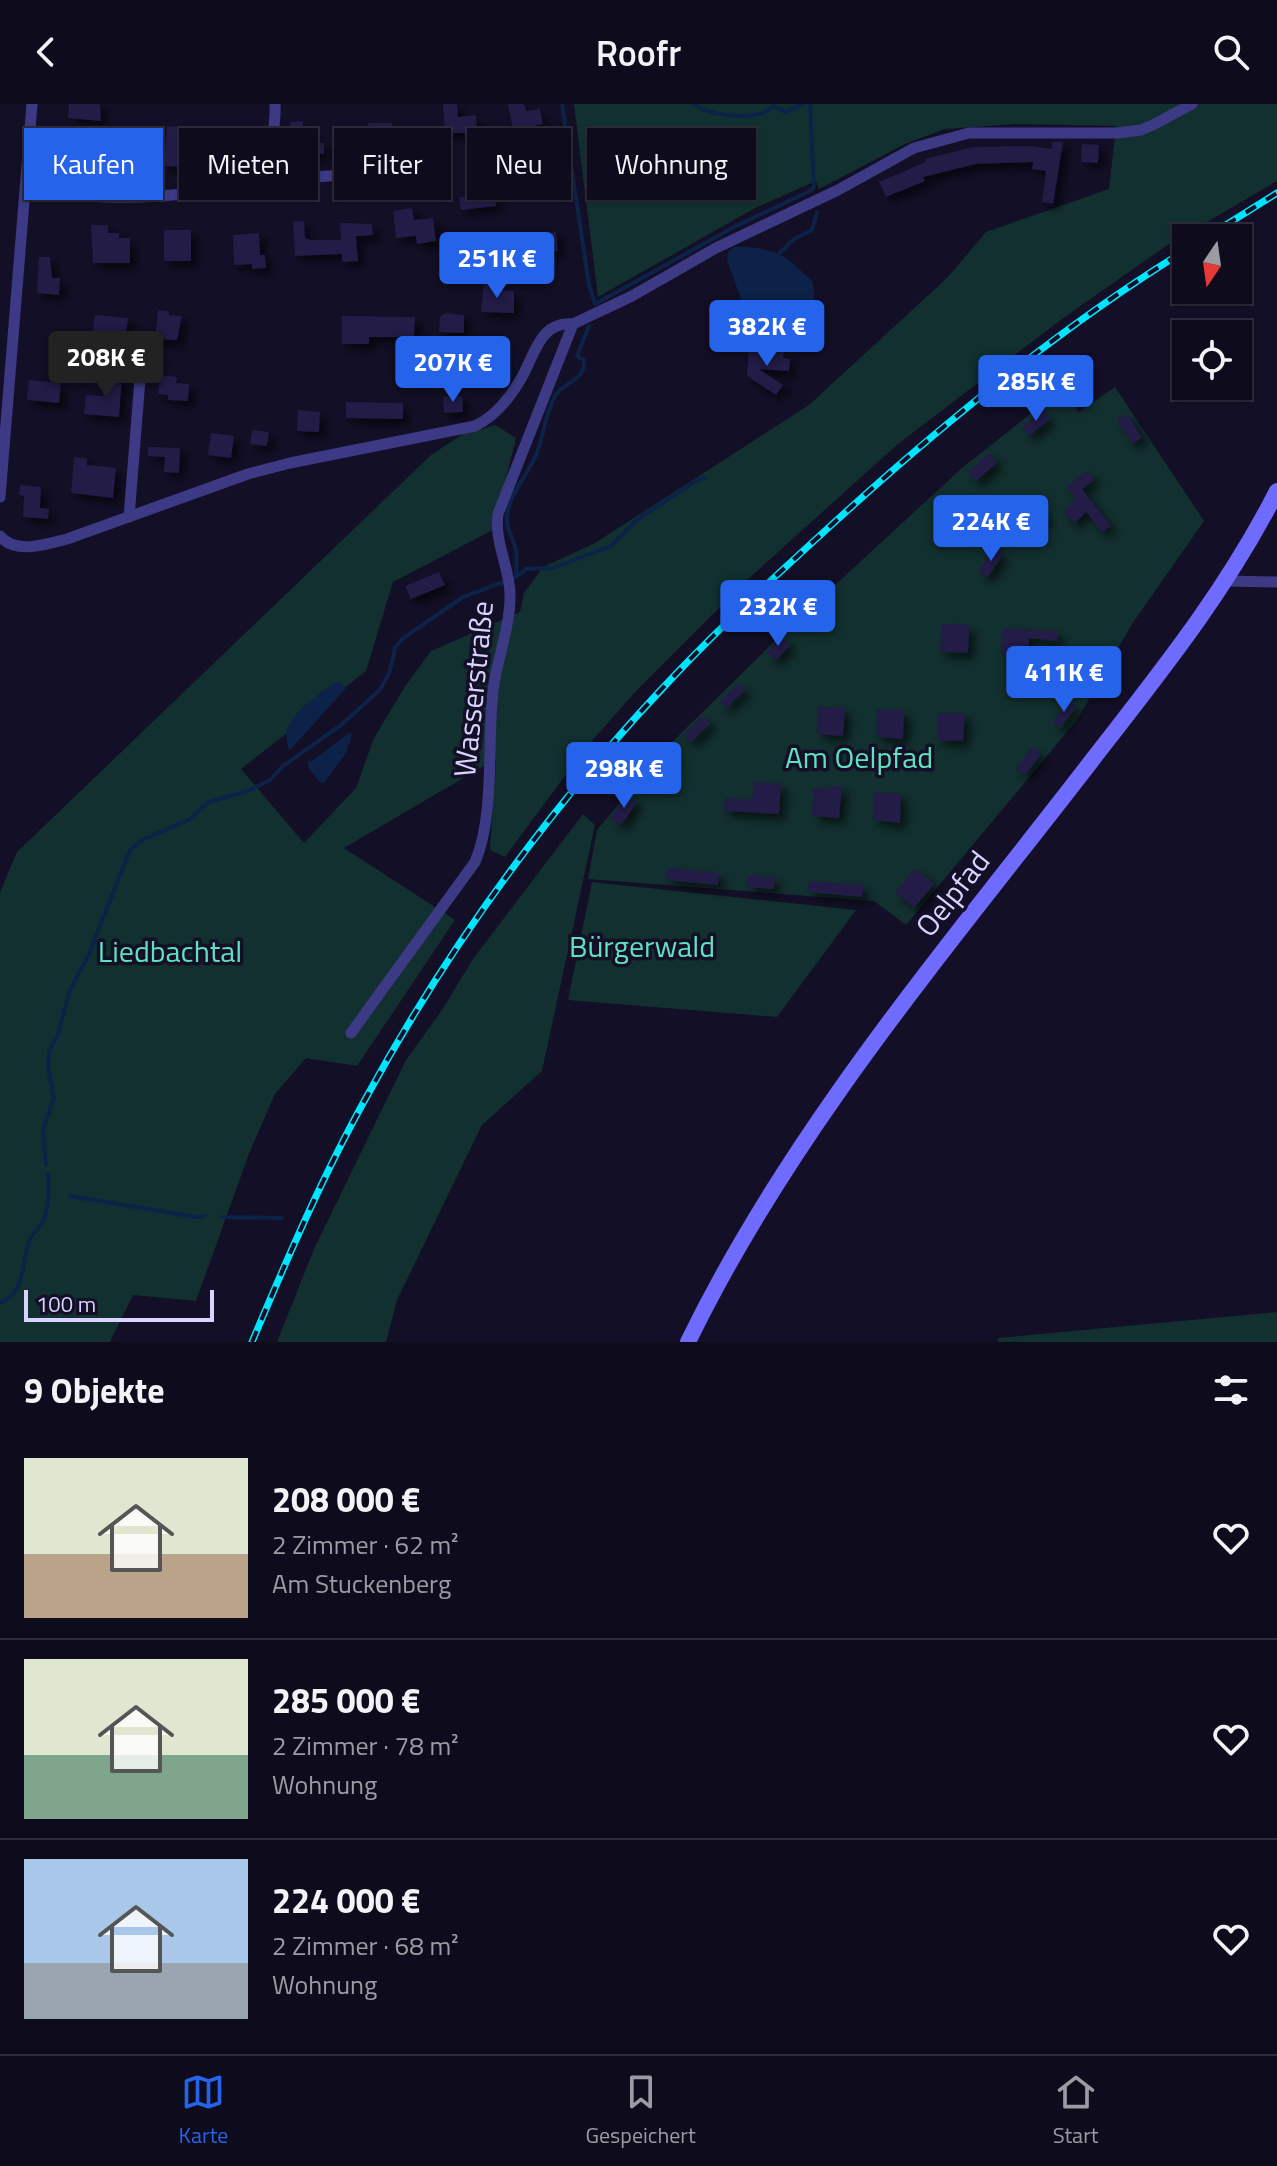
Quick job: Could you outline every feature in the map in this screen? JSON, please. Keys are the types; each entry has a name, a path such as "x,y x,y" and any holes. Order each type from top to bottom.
{"street":[{"path":"30,128 32,104"},
{"path":"273,128 275,104"},
{"path":"0,536 17,546 45,545 248,474 475,426 497,412 522,378 546,331 632,296 716,248 838,190 914,148 969,133 1118,133 1141,130 1192,104"},
{"path":"0,497 25,200"},
{"name":"Wasserstraße","path":"351,1033 475,862 481,849 489,783 493,690 510,591 497,533 500,505 533,430 568,324"},
{"path":"129,517 140,379 134,362"},
{"name":"Oelpfad","path":"688,1342 719,1281 823,1111 1158,676 1227,581 1277,491"},
{"path":"1227,581 1277,582"}],"green space":[{"name":"Liedbachtal","path":"574,104 1277,104 1277,181 1204,224 1172,224 1172,242 1062,319 898,444 747,580 637,690 584,750 505,857 490,850 496,759 344,848 455,920 357,1066 306,1058 275,1094 250,1151 196,1301 133,1295 110,1342 0,1342 0,892 17,852 431,455 475,426 479,430 495,425 516,438 493,530 393,582 366,671 241,769 304,843 356,788 374,738 431,651 520,612 524,593 543,567 595,543 809,405 948,277 986,232 1109,189 1116,126 1016,124 945,129 905,144 819,189 816,181 755,208 598,297"},
{"name":"Am Oelpfad","path":"1115,387 1204,521 1132,624 1077,720 906,925 874,901 588,879 597,830 667,747 786,630 962,468 1062,389 1079,412"},
{"path":"583,814 595,825 542,1071 482,1125 397,1300 386,1342 277,1342 314,1249 406,1060 473,959"},
{"name":"Bürgerwald","path":"592,882 856,910 777,1017 568,1000"},
{"path":"1277,1312 1277,1342 998,1342 998,1338"}],"water":[{"path":"734,247 774,252 790,260 812,280 813,312 801,341 774,339 751,327 727,260 728,252"},
{"path":"339,681 346,688 290,750 287,732 292,720 310,701"},
{"path":"350,732 352,735 346,753 321,783 307,762"}],"building":[{"path":"69,104 100,104 101,121 68,118"},
{"path":"443,104 457,104 458,117 476,115 477,128 467,128 467,133 451,133 451,128 445,128"},
{"path":"508,104 524,104 526,111 540,109 543,124 513,128"},
{"path":"303,121 303,128 290,128 290,122"},
{"path":"368,123 392,123 392,128 368,128"},
{"path":"167,126 178,127 179,167 164,166"},
{"path":"1052,142 1063,142 1053,204 1042,202 1046,171 1032,169 1033,162 976,164 923,177 925,181 886,197 879,182 926,162 925,159 973,147 1031,146 1052,149"},
{"path":"318,143 324,143 324,154 318,154"},
{"path":"1082,144 1099,145 1098,163 1081,162"},
{"path":"459,197 496,200 496,206 461,210"},
{"path":"412,208 414,220 433,218 436,241 417,244 416,236 396,238 393,211"},
{"path":"304,221 305,238 310,240 341,240 340,223 372,224 373,235 356,236 358,261 342,262 342,254 295,256 293,222"},
{"path":"91,225 108,225 108,233 119,233 119,238 130,238 130,263 93,263"},
{"path":"164,230 191,230 191,261 164,261"},
{"path":"556,232 558,251 544,253 541,233"},
{"path":"259,233 260,255 265,255 266,268 252,269 252,264 234,265 233,235"},
{"path":"483,239 486,254 495,253 497,265 469,269 464,241"},
{"path":"39,257 50,257 52,278 60,278 59,295 37,293"},
{"path":"484,284 500,284 500,290 514,291 514,313 481,312"},
{"path":"158,310 182,316 177,340 155,339"},
{"path":"445,313 464,315 464,333 439,332 440,317"},
{"path":"95,315 128,318 126,334 93,332"},
{"path":"342,316 415,317 414,337 369,337 369,344 342,344"},
{"path":"731,316 734,335 717,339 714,319"},
{"path":"477,346 498,346 502,373 477,372"},
{"path":"749,350 784,352 783,358 790,359 789,371 759,369 783,385 776,395 747,376"},
{"path":"105,374 122,376 119,417 84,414 86,395 103,396"},
{"path":"160,375 177,377 176,383 189,384 188,401 168,400 168,395 158,394"},
{"path":"29,380 61,383 59,403 27,400"},
{"path":"462,396 463,412 444,413 443,397"},
{"path":"346,402 403,403 403,419 346,418"},
{"path":"298,410 320,412 319,432 297,431"},
{"path":"1043,410 1050,419 1029,436 1022,427"},
{"path":"1128,414 1142,438 1132,444 1117,420"},
{"path":"252,430 269,432 267,446 250,444"},
{"path":"211,433 234,436 231,458 208,455"},
{"path":"148,447 180,448 179,473 164,472 165,457 148,456"},
{"path":"989,453 997,463 976,481 968,472"},
{"path":"74,457 87,458 87,465 116,468 113,498 71,493"},
{"path":"1088,470 1094,480 1082,489 1111,526 1102,532 1086,512 1075,523 1063,512 1076,499 1066,487"},
{"path":"20,485 41,487 40,508 49,509 48,519 23,517 24,496 19,495"},
{"path":"1039,508 1047,517 1027,535 1019,526"},
{"path":"994,548 1003,554 988,577 978,571"},
{"path":"439,572 445,585 411,599 405,586"},
{"path":"942,624 969,625 968,653 940,652"},
{"path":"1003,628 1058,631 1057,641 1029,638 1028,656 1001,655"},
{"path":"781,637 790,645 776,660 767,652"},
{"path":"739,683 745,690 726,708 720,701"},
{"path":"1068,701 1076,707 1060,728 1053,722"},
{"path":"818,707 845,708 843,736 817,734"},
{"path":"877,709 904,710 903,739 877,737"},
{"path":"938,713 965,713 963,741 937,740"},
{"path":"703,716 710,724 691,742 684,735"},
{"path":"1032,747 1041,754 1025,775 1016,769"},
{"path":"667,750 675,759 655,778 647,770"},
{"path":"755,782 781,784 779,814 724,811 725,798 752,800"},
{"path":"831,786 842,786 839,818 812,816 814,788 831,789"},
{"path":"874,792 901,794 900,823 873,820"},
{"path":"627,795 637,802 621,825 611,818"},
{"path":"668,868 719,873 718,885 666,880"},
{"path":"915,868 934,884 914,908 895,892"},
{"path":"748,875 775,878 774,889 747,887"},
{"path":"809,881 864,885 862,897 808,892"}],"waterway":[{"path":"562,104 589,285 595,304 734,227 810,191 814,187 810,104"},
{"path":"694,104 718,114 737,116 763,113 774,106 785,112 803,104"},
{"path":"779,254 794,239 812,230 817,212"},
{"path":"516,576 516,551 508,528 508,507 536,455 555,396 578,377 584,367 584,360 577,356 589,326"},
{"path":"46,1165 43,1130 54,1098 48,1068 49,1051 57,1037 70,990 88,956 130,850 142,840 190,819 209,802 248,791 270,780 283,766 341,725 380,690 390,671 395,648 402,639 463,597 516,577 526,569 553,568 611,546 638,519 704,478"},
{"path":"0,1303 18,1285 30,1239 43,1221 48,1201 48,1175"},
{"path":"70,1196 205,1216"},
{"path":"222,1217 282,1218"}],"railway":[{"path":"1227,224 1277,193"},
{"path":"252,1342 321,1187 399,1039 507,876 587,773 714,635 879,482 1006,376 1094,310 1172,259"}]}
